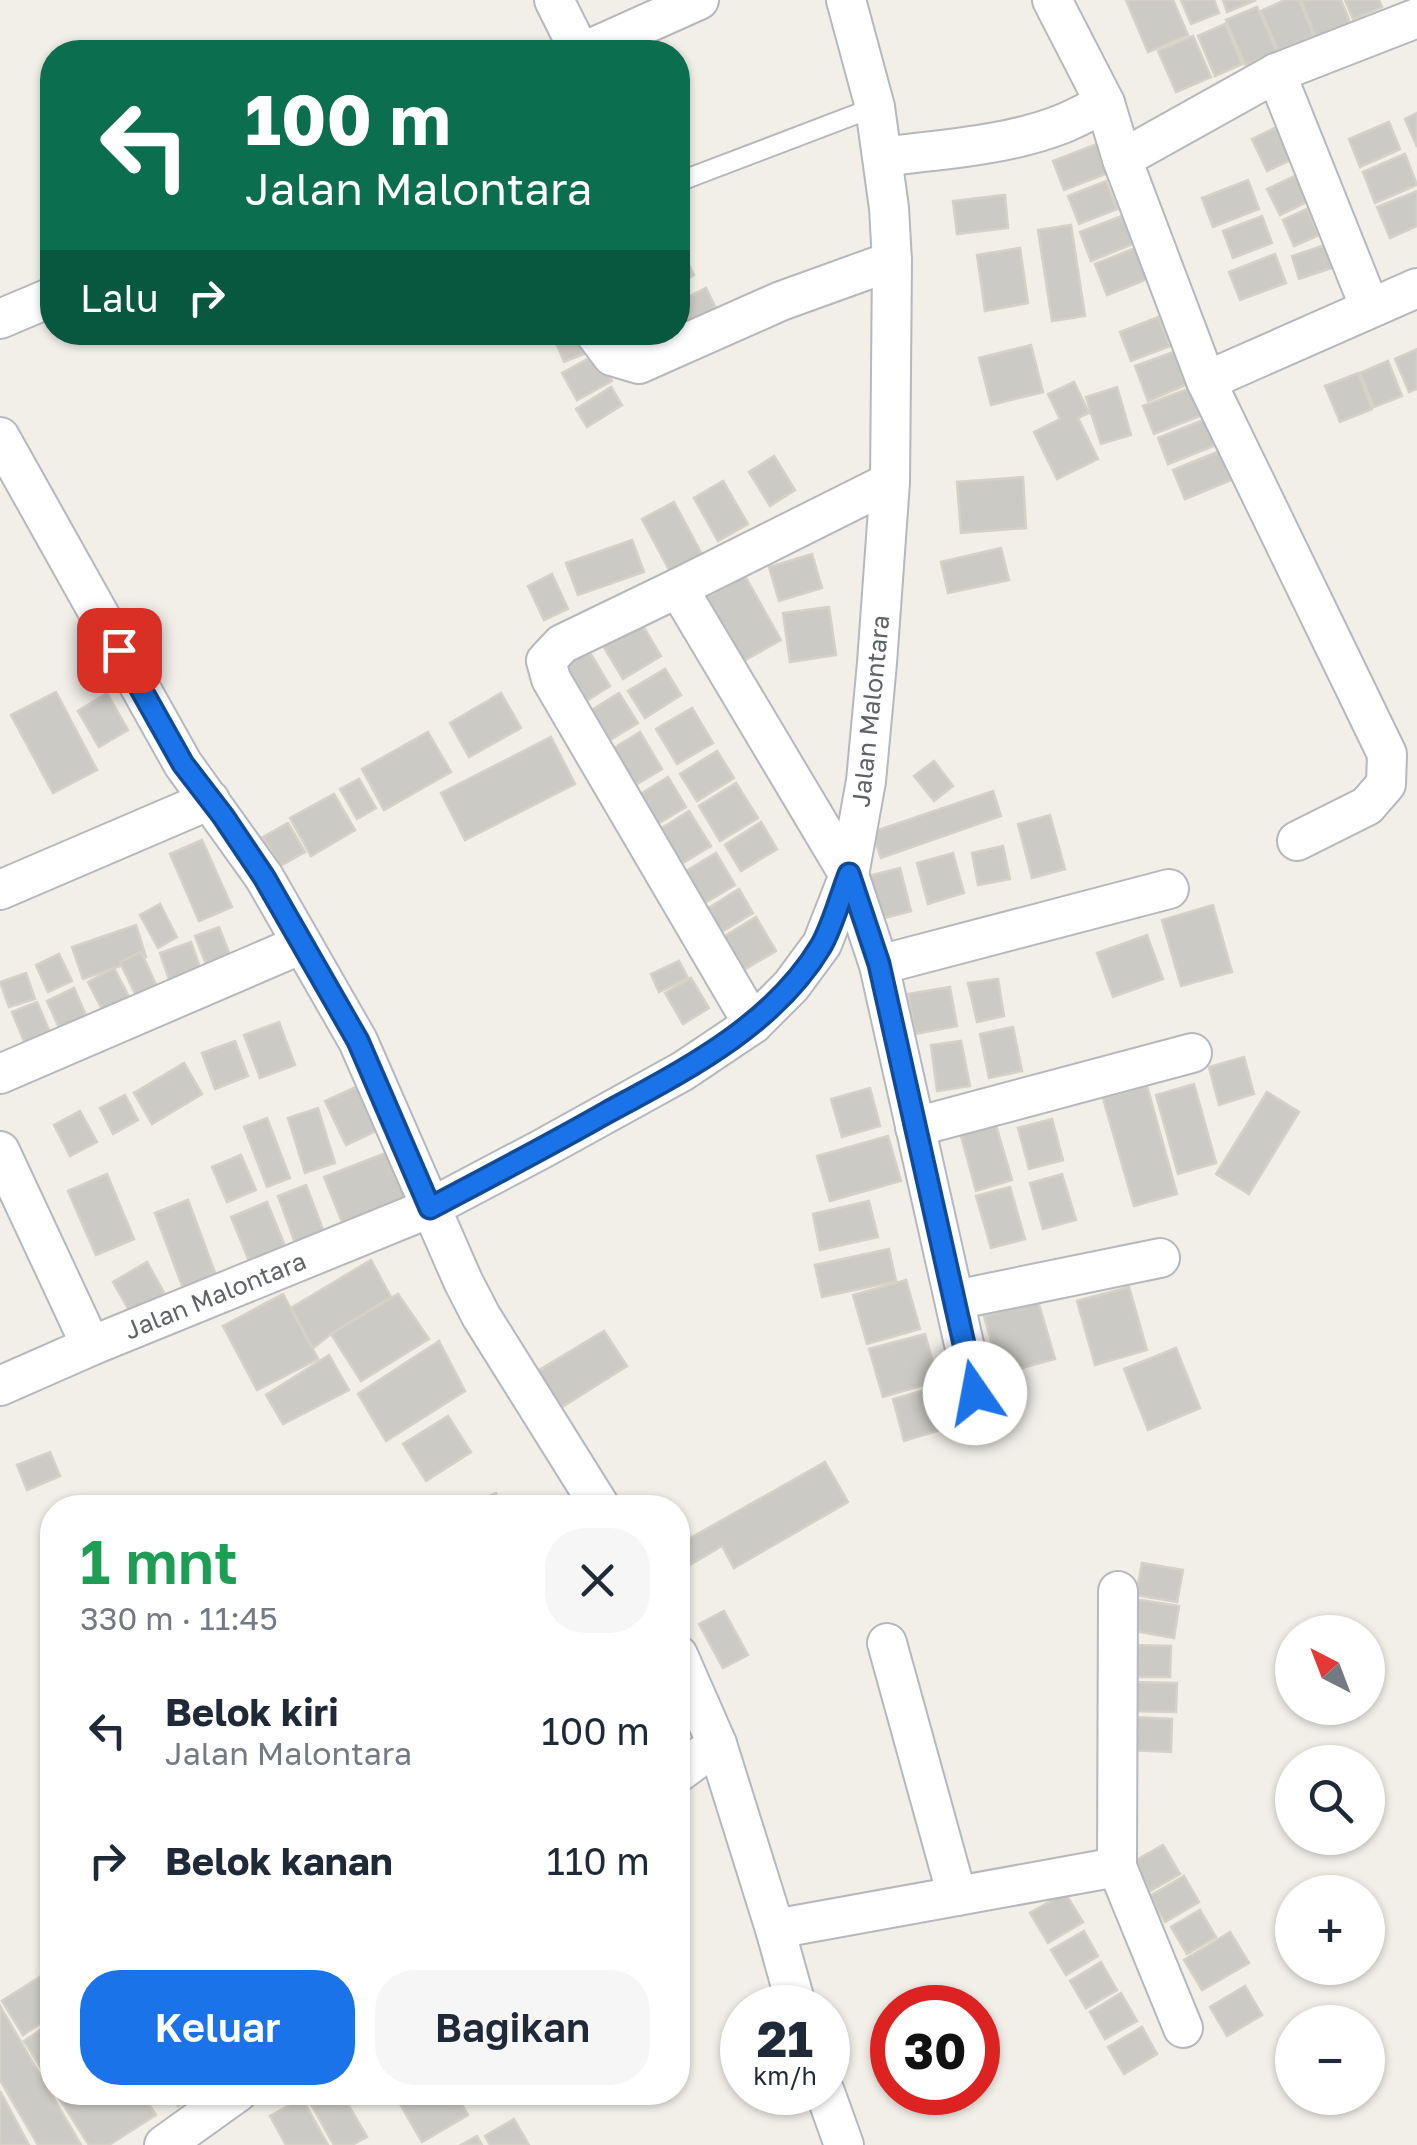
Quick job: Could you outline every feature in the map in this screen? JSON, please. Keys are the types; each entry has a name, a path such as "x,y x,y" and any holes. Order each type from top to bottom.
{"street":[{"path":"554,0 575,40"},
{"path":"608,40 699,0"},
{"name":"Jalan Malontara","path":"0,1386 430,1208 540,1150 683,1071 752,1024 791,986 822,944 849,874 866,782 890,482 889,208 876,106 846,0"},
{"path":"1052,0 1105,104 1206,381 1387,754 1386,784 1367,806 1296,841"},
{"path":"1122,158 1276,73 1417,18"},
{"path":"1276,73 1370,308"},
{"path":"882,157 989,144 1061,124 1105,104"},
{"path":"690,341 780,301 892,261"},
{"path":"1206,381 1417,288"},
{"path":"0,319 40,302"},
{"path":"604,345 612,356 638,364 681,345"},
{"path":"0,437 183,764 264,877 358,1041 481,1316 593,1495"},
{"path":"752,1024 551,678 546,662 562,644 890,482"},
{"path":"678,588 849,874 879,964 975,1393"},
{"path":"0,890 210,800"},
{"path":"879,964 1170,890"},
{"path":"0,1074 302,944"},
{"path":"915,1127 1192,1053"},
{"path":"0,1151 91,1346"},
{"path":"955,1300 1160,1258"},
{"path":"1118,1591 1117,1867 1183,2028"},
{"path":"887,1643 957,1896"},
{"path":"690,1683 716,1744 791,1985"},
{"path":"690,1764 716,1744"},
{"path":"775,1929 1117,1867"},
{"path":"164,2145 220,2105"},
{"path":"833,2115 844,2145"}],"lane":[{"path":"690,177 876,106"}],"building":[{"path":"1126,0 1173,0 1188,35 1148,52"},
{"path":"1181,0 1214,0 1219,13 1191,24"},
{"path":"1223,0 1256,0 1227,12"},
{"path":"1285,0 1299,0 1314,36 1278,50 1261,11"},
{"path":"1301,0 1341,0 1350,22 1316,37"},
{"path":"1345,0 1379,0 1382,7 1353,19"},
{"path":"1257,7 1277,52 1245,65 1226,20"},
{"path":"1225,24 1242,64 1215,76 1198,36"},
{"path":"1193,36 1211,77 1176,92 1158,51"},
{"path":"1417,113 1417,147 1405,119"},
{"path":"1287,122 1302,155 1267,171 1252,139"},
{"path":"1389,122 1400,149 1360,167 1349,139"},
{"path":"1102,142 1113,171 1064,190 1053,161"},
{"path":"1405,154 1417,185 1375,203 1363,172"},
{"path":"1297,175 1309,201 1280,215 1267,189"},
{"path":"1248,180 1259,209 1213,227 1202,198"},
{"path":"1106,181 1117,209 1079,224 1068,196"},
{"path":"1417,191 1417,226 1390,238 1377,207"},
{"path":"1005,195 1008,228 957,234 953,201"},
{"path":"1307,209 1319,235 1294,246 1283,220"},
{"path":"1124,215 1135,243 1091,261 1080,232"},
{"path":"1262,216 1272,243 1233,258 1223,231"},
{"path":"1071,225 1085,316 1052,321 1038,230"},
{"path":"1325,245 1332,268 1299,279 1292,256"},
{"path":"1138,247 1150,278 1107,295 1095,264"},
{"path":"1020,248 1028,303 985,311 977,255"},
{"path":"1275,254 1286,283 1240,300 1229,272"},
{"path":"706,288 722,320 690,326 690,296"},
{"path":"1158,317 1170,346 1131,361 1120,332"},
{"path":"557,345 592,345 594,350 564,362"},
{"path":"1031,345 1043,392 991,405 979,358"},
{"path":"1417,349 1417,389 1409,392 1395,359"},
{"path":"1176,351 1188,384 1148,401 1135,366"},
{"path":"597,354 612,381 577,400 562,373"},
{"path":"1388,361 1402,396 1374,407 1360,373"},
{"path":"1358,373 1372,409 1340,422 1325,386"},
{"path":"1074,382 1089,413 1078,418 1098,459 1057,479 1034,432 1060,419 1048,394"},
{"path":"611,387 622,405 587,427 576,409"},
{"path":"1117,387 1131,435 1101,444 1086,397"},
{"path":"1190,388 1200,416 1154,434 1143,406"},
{"path":"1206,419 1216,445 1168,464 1158,438"},
{"path":"1220,451 1231,480 1185,499 1173,470"},
{"path":"774,456 795,490 770,506 749,472"},
{"path":"1023,477 1026,528 961,533 957,482"},
{"path":"723,481 748,524 718,541 694,498"},
{"path":"674,502 706,562 674,579 642,519"},
{"path":"632,540 644,572 578,595 566,563"},
{"path":"1001,548 1009,580 948,593 941,562"},
{"path":"812,554 822,588 779,601 769,567"},
{"path":"552,574 568,609 544,620 528,586"},
{"path":"745,576 781,640 740,663 704,599"},
{"path":"829,607 836,655 790,662 783,613"},
{"path":"637,616 661,656 623,679 599,639"},
{"path":"586,646 610,686 580,705 555,665"},
{"path":"665,669 681,695 645,718 628,691"},
{"path":"56,692 97,770 53,793 11,715"},
{"path":"107,693 128,730 99,747 78,711"},
{"path":"501,693 521,728 469,757 450,723"},
{"path":"619,693 638,723 605,743 587,713"},
{"path":"692,708 713,743 677,764 656,729"},
{"path":"428,732 451,772 384,810 362,769"},
{"path":"640,732 662,769 629,789 606,753"},
{"path":"551,737 575,784 465,840 441,793"},
{"path":"717,751 734,778 697,801 680,774"},
{"path":"934,761 953,786 934,801 914,776"},
{"path":"668,777 686,807 649,829 631,800"},
{"path":"359,779 376,808 357,819 340,789"},
{"path":"736,783 758,818 720,841 699,806"},
{"path":"993,791 1001,816 881,858 872,832"},
{"path":"334,794 355,830 311,856 290,818"},
{"path":"689,811 711,846 676,867 654,833"},
{"path":"1050,815 1065,869 1032,878 1018,824"},
{"path":"761,822 777,849 741,871 725,845"},
{"path":"288,823 305,852 280,866 263,837"},
{"path":"202,840 232,907 199,921 170,854"},
{"path":"1003,846 1010,879 978,885 972,853"},
{"path":"716,853 735,885 698,907 678,876"},
{"path":"953,853 964,893 928,904 917,863"},
{"path":"900,868 911,911 877,920 865,877"},
{"path":"739,889 753,913 713,937 699,914"},
{"path":"160,904 177,937 158,948 140,915"},
{"path":"1213,905 1232,972 1181,986 1162,920"},
{"path":"756,917 776,951 735,975 715,942"},
{"path":"136,925 146,957 83,979 72,947"},
{"path":"219,927 233,963 209,972 195,936"},
{"path":"1147,935 1163,979 1113,997 1097,953"},
{"path":"191,942 204,979 173,991 160,953"},
{"path":"141,952 160,993 139,1002 120,962"},
{"path":"59,954 72,981 48,992 36,965"},
{"path":"679,961 688,978 659,992 651,974"},
{"path":"114,968 130,999 104,1013 88,982"},
{"path":"26,973 35,999 9,1007 0,982"},
{"path":"691,978 709,1008 683,1024 665,993"},
{"path":"998,979 1004,1016 977,1022 968,983"},
{"path":"950,987 957,1026 915,1034 908,994"},
{"path":"74,988 88,1020 61,1032 47,1001"},
{"path":"37,1002 52,1037 27,1048 12,1012"},
{"path":"279,1022 295,1065 260,1078 244,1035"},
{"path":"1013,1027 1022,1071 989,1078 980,1034"},
{"path":"235,1041 248,1076 215,1089 202,1053"},
{"path":"961,1041 970,1086 937,1091 931,1045"},
{"path":"1244,1057 1254,1094 1219,1105 1209,1067"},
{"path":"184,1063 202,1094 152,1124 134,1093"},
{"path":"367,1082 387,1126 346,1145 325,1101"},
{"path":"1194,1084 1216,1163 1178,1174 1156,1095"},
{"path":"1147,1086 1177,1194 1134,1206 1103,1098"},
{"path":"870,1088 880,1126 842,1137 831,1099"},
{"path":"1267,1092 1299,1112 1249,1194 1216,1174"},
{"path":"125,1095 138,1120 113,1134 100,1108"},
{"path":"318,1108 335,1163 305,1173 288,1118"},
{"path":"80,1111 97,1142 70,1156 54,1125"},
{"path":"267,1118 290,1178 267,1187 244,1127"},
{"path":"1052,1119 1063,1160 1029,1169 1018,1128"},
{"path":"995,1122 1012,1180 976,1191 960,1132"},
{"path":"888,1136 901,1181 830,1201 817,1156"},
{"path":"388,1152 405,1197 342,1222 324,1177"},
{"path":"241,1155 256,1190 227,1202 212,1167"},
{"path":"107,1174 134,1239 96,1255 68,1191"},
{"path":"1062,1174 1076,1220 1043,1229 1030,1183"},
{"path":"306,1185 327,1240 298,1251 278,1196"},
{"path":"1010,1187 1025,1239 991,1248 976,1196"},
{"path":"188,1200 217,1278 184,1291 155,1213"},
{"path":"869,1201 878,1237 820,1250 813,1214"},
{"path":"267,1202 292,1263 256,1278 231,1217"},
{"path":"889,1249 896,1281 822,1297 815,1265"},
{"path":"371,1260 391,1297 313,1348 291,1308"},
{"path":"147,1262 167,1298 133,1317 113,1282"},
{"path":"906,1280 920,1329 867,1344 853,1295"},
{"path":"1129,1287 1147,1350 1095,1365 1077,1301"},
{"path":"283,1294 318,1359 257,1390 223,1326"},
{"path":"398,1294 429,1339 361,1381 331,1334"},
{"path":"1038,1301 1055,1359 1000,1374 984,1316"},
{"path":"604,1331 627,1366 559,1409 536,1372"},
{"path":"925,1334 938,1381 883,1397 869,1349"},
{"path":"439,1341 465,1391 386,1441 358,1394"},
{"path":"1176,1348 1200,1408 1148,1430 1124,1369"},
{"path":"329,1355 349,1390 283,1424 266,1395"},
{"path":"942,1385 954,1426 904,1441 893,1399"},
{"path":"448,1416 471,1452 426,1481 403,1444"},
{"path":"50,1452 60,1476 27,1490 17,1465"},
{"path":"825,1462 848,1502 734,1568 722,1546 690,1565 690,1538"},
{"path":"1142,1563 1183,1570 1177,1602 1136,1595"},
{"path":"1134,1599 1179,1606 1174,1638 1129,1630"},
{"path":"724,1611 748,1655 723,1668 699,1624"},
{"path":"1131,1645 1171,1646 1170,1677 1130,1677"},
{"path":"1131,1682 1177,1683 1176,1712 1130,1711"},
{"path":"1130,1717 1172,1719 1171,1752 1129,1750"},
{"path":"1163,1845 1180,1874 1150,1891 1133,1862"},
{"path":"1184,1876 1199,1902 1165,1922 1150,1896"},
{"path":"1065,1893 1083,1922 1048,1943 1030,1913"},
{"path":"1200,1910 1216,1937 1187,1954 1171,1927"},
{"path":"1084,1931 1098,1956 1066,1975 1051,1950"},
{"path":"1230,1932 1249,1963 1202,1990 1184,1960"},
{"path":"1101,1962 1117,1990 1086,2008 1070,1981"},
{"path":"40,1977 40,2024 23,2035 2,2001"},
{"path":"1245,1986 1262,2015 1227,2036 1210,2007"},
{"path":"1121,1993 1137,2021 1105,2039 1090,2012"},
{"path":"0,2006 40,2075 40,2105 58,2105 81,2145 38,2145 0,2080"},
{"path":"1142,2027 1157,2054 1124,2074 1108,2047"},
{"path":"40,2030 40,2067 24,2041"},
{"path":"0,2091 29,2145 0,2145"},
{"path":"63,2105 149,2105 156,2115 109,2145 89,2145"},
{"path":"290,2105 306,2105 328,2145 286,2145 270,2116"},
{"path":"311,2105 349,2105 367,2137 352,2145 334,2145"},
{"path":"401,2105 462,2105 468,2115 422,2142"},
{"path":"514,2119 529,2145 490,2145 485,2136"},
{"path":"477,2136 482,2145 461,2145"}],"route":[{"path":"119,650 183,764 264,877 358,1041 430,1208 683,1071 752,1024 791,986 822,944 849,874 879,964 975,1393"}]}
